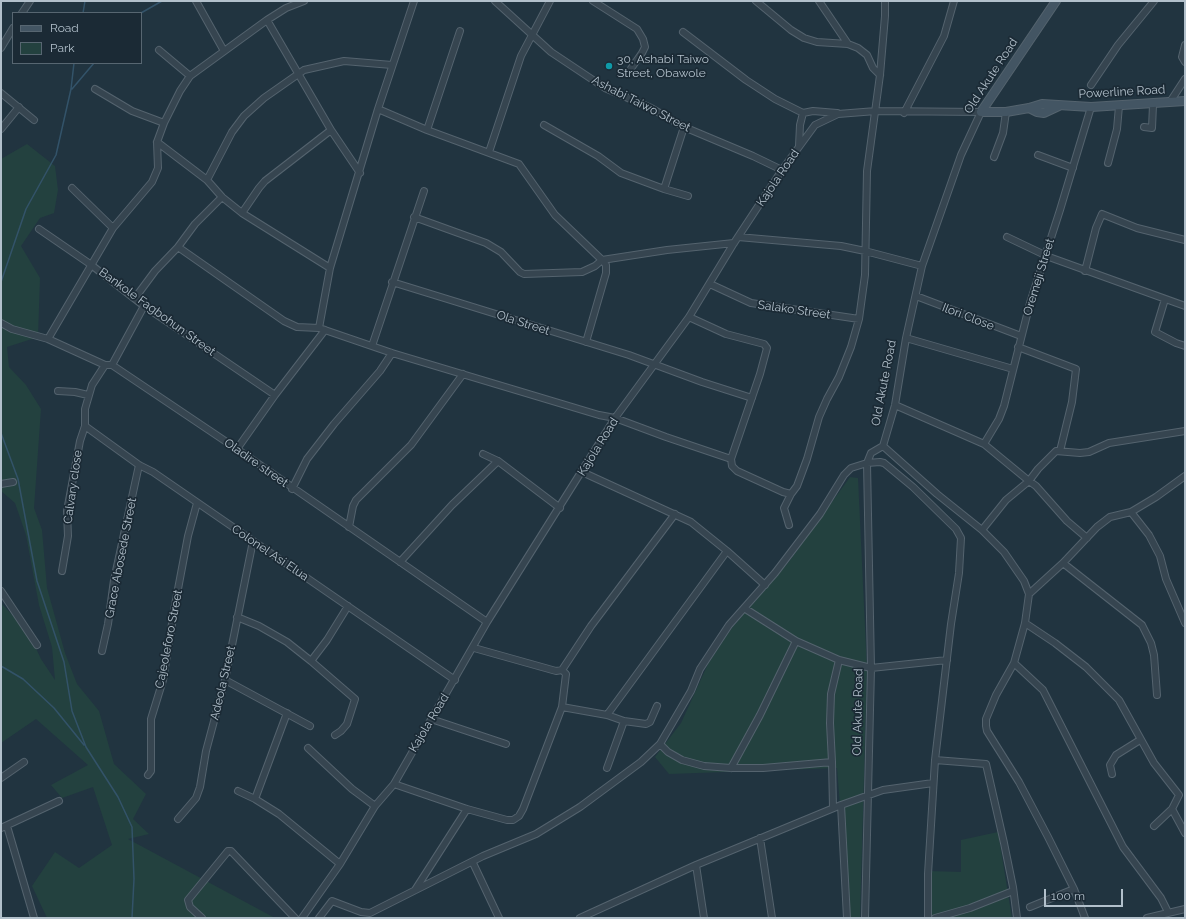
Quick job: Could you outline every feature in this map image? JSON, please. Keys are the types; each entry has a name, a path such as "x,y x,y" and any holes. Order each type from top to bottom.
{"street":[{"path":"23,12 30,1"},
{"path":"196,1 224,51"},
{"path":"48,339 90,264 113,228 152,182 158,168 157,142 164,123 180,91 190,76 286,8 304,1"},
{"path":"237,449 322,329 330,268 360,173 378,109 414,1"},
{"name":"Ashabi Taiwo Street","path":"495,1 531,36 565,62 605,88 651,108 684,127 782,170"},
{"path":"489,152 521,56 550,1"},
{"path":"593,1 637,29 643,39 645,47 642,54 630,70"},
{"path":"756,1 791,30 804,38 817,42 848,44"},
{"path":"819,1 848,44 867,55 873,68 880,75"},
{"path":"789,525 784,508 797,486 808,459 819,417 827,398 839,377 851,347 859,319 865,275 867,171 880,75 885,1"},
{"path":"904,113 944,36 954,1"},
{"name":"Old Akute Road","path":"883,446 895,405 906,338 922,266 958,162 981,112 1056,1"},
{"path":"1091,85 1118,45 1154,1"},
{"path":"268,20 331,130 360,173"},
{"path":"1,48 12,30"},
{"path":"427,130 460,31"},
{"path":"683,32 746,80 775,99 803,113 812,111 838,114"},
{"path":"1185,45 1182,57 1185,62"},
{"path":"159,50 190,76"},
{"path":"207,180 232,132 244,116 299,74 310,68 336,62 392,65"},
{"path":"1170,102 1185,80"},
{"path":"95,89 132,111 164,123"},
{"path":"1,93 34,120"},
{"name":"Powerline Road","path":"981,112 1006,112 1029,108 1037,112 1044,113 1059,106 1091,107 1153,105 1185,101"},
{"path":"1144,127 1152,128 1153,105"},
{"path":"1108,163 1117,129 1119,106"},
{"path":"1,129 19,107"},
{"name":"Oremeji Street","path":"984,444 999,418 1044,255 1073,168 1091,107"},
{"path":"378,109 427,130 519,164 555,215 606,265 606,273 586,342"},
{"name":"Kajola Road","path":"302,918 340,864 375,806 394,784 474,648 487,622 560,508 615,418 689,317 734,243 782,170 815,125 838,114 876,111 904,113 981,112"},
{"path":"994,157 1002,133 1006,112"},
{"path":"800,146 800,125 803,113"},
{"path":"544,125 598,156 621,173 688,196"},
{"path":"664,189 684,127"},
{"path":"242,213 258,188 265,181 331,130"},
{"path":"157,142 207,180 222,197 242,213 330,268"},
{"path":"1038,155 1073,168"},
{"path":"72,188 113,228"},
{"path":"372,346 392,282 424,191"},
{"path":"135,298 155,271 178,247 195,224 222,197"},
{"path":"1085,271 1096,228 1102,214 1137,228 1185,240"},
{"path":"414,217 486,243 501,252 520,272 524,274 582,272 595,266 602,260 667,250 734,243"},
{"name":"Bankole Fagbohun Street","path":"39,229 90,264 144,306 275,395"},
{"path":"1007,236 1044,255 1185,306"},
{"path":"738,237 808,242 865,251 922,266"},
{"path":"178,247 284,321 297,327 322,329 392,353 599,415 615,418 731,459"},
{"name":"Ola Street","path":"392,282 586,342 752,398"},
{"name":"Salako Street","path":"710,284 751,303 859,319"},
{"name":"Ilori Close","path":"916,296 1021,336"},
{"path":"1165,299 1155,332 1176,344 1185,346"},
{"path":"85,426 84,409 88,395 96,378 108,365 144,306"},
{"path":"689,317 726,334 764,344 767,348 731,459 732,466 736,471 782,492 791,494"},
{"name":"Oladire street","path":"1,323 48,339 108,365 237,449 292,489 350,527 487,622"},
{"path":"906,338 1013,369"},
{"path":"1018,347 1076,369 1072,402 1060,451"},
{"path":"292,489 307,459 334,424 380,371 392,353"},
{"path":"350,527 353,506 356,500 411,445 463,374"},
{"path":"58,391 76,392 88,395"},
{"path":"895,405 984,444 1036,486 1067,521 1087,538"},
{"name":"Colonel Asi Elua","path":"85,426 139,465 154,472 455,680"},
{"name":"Calvary close","path":"62,571 68,536 67,511 80,441 85,426"},
{"path":"982,530 1006,500 1028,481 1053,452 1060,451 1080,453 1123,440 1185,431"},
{"path":"868,463 871,453 883,446 937,494 982,530 1014,565 1024,581 1029,594 1025,623 1014,663 996,695 986,719 987,731 1019,782 1074,889 1085,918"},
{"path":"483,454 498,461 560,508"},
{"path":"400,562 452,505 498,461"},
{"path":"319,918 332,901 367,916 370,913 415,890 554,824 624,775 660,744 690,691 700,669 729,625 765,585 820,514 844,475 851,468 868,463 884,463 918,492 956,529 961,538 959,573 947,660 933,783 928,874 928,918"},
{"name":"Old Akute Road","path":"866,918 871,668 868,463"},
{"name":"Grace Abosede Street","path":"102,651 119,558 139,465"},
{"path":"582,472 691,522 728,551 765,585"},
{"path":"1029,594 1110,517 1131,512 1156,497 1185,476"},
{"path":"1,484 13,482"},
{"name":"Cajeoleforo Street","path":"148,775 151,771 151,719 163,680 188,536 197,503"},
{"path":"1131,512 1149,535 1160,556 1166,578 1185,623"},
{"path":"474,648 556,671 562,670 591,626 651,543 675,514"},
{"name":"Adeola Street","path":"178,819 196,798 200,787 206,751 225,680 253,541"},
{"path":"607,715 728,551"},
{"path":"1063,563 1134,618 1144,629 1151,643 1154,655 1157,695"},
{"path":"1,591 37,645"},
{"path":"311,661 327,640 348,606"},
{"path":"744,608 796,641 840,660 871,668 947,660"},
{"path":"237,617 259,626 281,639 311,661 355,699 347,724 335,735"},
{"path":"1025,623 1055,643 1086,667 1119,700 1154,763 1178,791 1178,799 1172,809 1154,826"},
{"path":"732,768 796,641"},
{"path":"833,808 830,723 831,694 840,660"},
{"path":"1014,663 1043,690 1123,846 1161,898 1168,912"},
{"path":"394,784 467,809 507,820 513,820 519,816 541,765 562,706 567,681 566,674 562,670"},
{"path":"225,680 310,726"},
{"path":"562,706 607,715 624,721 646,724 650,722 657,706"},
{"path":"255,799 287,713"},
{"path":"431,719 506,744"},
{"path":"607,768 624,721"},
{"path":"1112,774 1110,765 1116,755 1140,740"},
{"path":"660,744 668,752 682,760 704,766 732,768 832,762"},
{"path":"308,748 352,790 375,806"},
{"path":"935,760 986,764 1013,891 1016,918"},
{"path":"1,778 24,762"},
{"path":"580,918 696,865 833,808 883,790 933,783"},
{"path":"238,791 255,799 287,820 340,864"},
{"path":"34,918 4,827 59,801"},
{"path":"841,805 847,918"},
{"path":"415,890 467,809"},
{"path":"1172,809 1185,832"},
{"path":"760,838 772,918"},
{"path":"202,918 190,907 188,900 190,895 228,851 231,851 295,918"},
{"path":"473,862 499,918"},
{"path":"696,865 704,918"},
{"path":"1030,907 1074,889"},
{"path":"935,918 970,908 1013,891"},
{"path":"1147,918 1185,909"}],"green space":[{"path":"27,144 55,166 58,190 54,213 40,218 21,246 40,278 38,337 7,347 9,367 26,385 41,409 34,508 42,530 47,588 65,653 77,684 99,711 114,764 146,794 133,819 149,834 128,839 275,918 47,918 32,886 55,852 79,868 112,845 93,787 62,798 51,785 88,765 36,719 1,743 1,603 18,621 32,640 41,659 55,680 52,647 39,605 26,535 15,503 1,491 1,159"},
{"path":"850,477 858,478 867,670 860,918 849,918 837,768 669,774 655,757 681,723 708,664 731,629 788,563"},
{"path":"998,832 1012,918 925,918 929,871 961,872 961,840"}],"waterway":[{"path":"83,12 85,1"},
{"path":"142,12 162,1"},
{"path":"1,282 26,209 56,155 71,89 74,64"},
{"path":"72,89 93,64"},
{"path":"1,433 18,479 37,581 64,662 72,711 86,747 118,797 132,827 134,879 132,918"},
{"path":"1,666 23,679 54,708 84,745"}],"place":[{"name":"30, Ashabi Taiwo Street, Obawole","path":"609,66"}]}
